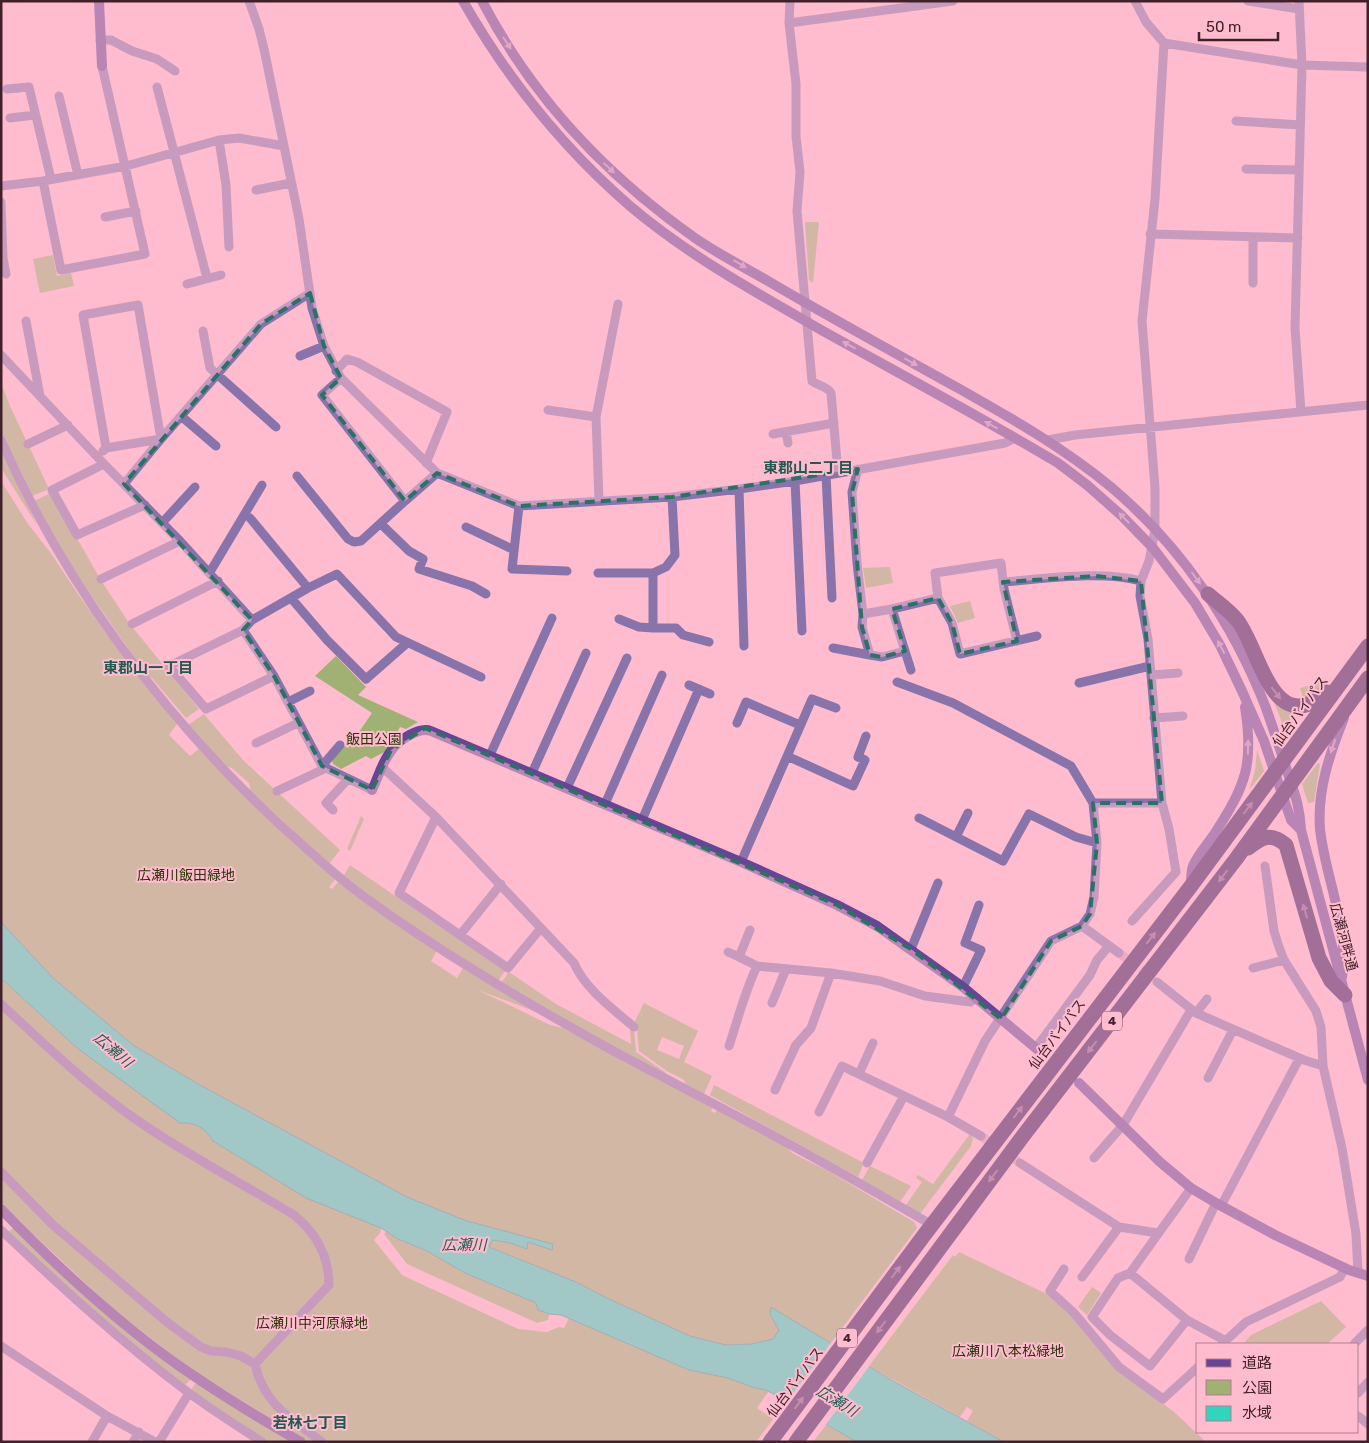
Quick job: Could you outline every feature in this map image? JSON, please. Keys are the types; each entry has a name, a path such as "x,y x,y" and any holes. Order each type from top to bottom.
{"highway":[{"path":"1208,594 1237,620 1248,638 1271,687 1278,698 1284,702 1295,707 1308,706 1316,702 1344,678"},
{"name":"仙台バイパス","path":"770,1442 928,1230 1191,886 1368,646"},
{"name":"4","path":"796,1442 1022,1136 1236,859 1368,678"},
{"path":"1236,859 1259,839 1264,837 1271,837 1286,845 1319,958 1331,981 1343,987"}],"street":[{"path":"7,89 29,87 47,180 61,270 145,254 102,66 99,1"},
{"path":"250,1 264,49 292,183 312,308 324,346 338,374 437,474 519,506 599,502 672,497 795,481 1005,442 1015,438"},
{"name":"広瀬河畔通","path":"463,1 479,29 540,114 569,148 630,206 690,252 806,321 1058,463 1110,505 1153,548 1195,603 1220,645 1264,741 1275,773 1300,811 1301,830 1368,1080"},
{"name":"広瀬河畔通","path":"482,1 491,19 539,91 578,139 638,195 697,239 805,303 1048,440 1112,488 1155,530 1183,561 1208,594 1238,646 1260,693 1284,760 1291,820 1301,830"},
{"path":"790,1 789,23 796,84 796,136 800,172 797,211 812,381 819,386 827,388 831,393 838,472"},
{"path":"789,23 953,1"},
{"path":"1135,1 1146,22 1164,43 1302,65 1368,67"},
{"path":"1248,1 1299,5 1302,65 1295,328 1301,412"},
{"path":"100,40 111,40 132,51 158,59 175,71"},
{"path":"1132,921 1176,872 1169,828 1162,803 1148,639 1142,610 1141,581 1153,548 1155,530 1155,488 1142,321 1155,199 1164,43"},
{"path":"157,87 207,278"},
{"path":"60,96 78,175"},
{"path":"10,118 35,115"},
{"path":"1236,121 1300,125"},
{"path":"1,186 126,166 219,140 239,138 284,146"},
{"path":"219,140 226,185 229,247"},
{"path":"1246,169 1299,170"},
{"path":"256,190 292,183"},
{"path":"1,202 3,258 6,274"},
{"path":"105,217 136,211"},
{"path":"1150,234 1298,238"},
{"path":"1253,237 1253,283"},
{"path":"187,284 221,275"},
{"path":"124,484 216,374 261,324 310,293"},
{"path":"599,502 596,418 618,304"},
{"path":"106,448 83,315 138,305 161,439"},
{"path":"26,320 40,398"},
{"path":"203,331 210,368 276,427"},
{"path":"300,356 324,346"},
{"path":"1,354 40,398 210,572 252,620"},
{"path":"405,501 322,395 347,359 357,362 447,412 426,463"},
{"path":"1048,440 1075,435 1368,404"},
{"path":"548,410 596,418"},
{"path":"181,416 216,446"},
{"path":"773,434 834,424"},
{"path":"28,444 68,425"},
{"path":"786,432 788,443"},
{"path":"96,456 106,448 161,439"},
{"path":"1,440 51,542 117,641 148,682 227,774 326,867 419,935 553,1016 599,1043 761,1129 928,1230"},
{"path":"104,464 52,490 77,536 144,504"},
{"path":"858,469 852,492 856,563 863,614 862,626 870,655"},
{"path":"297,476 350,541 357,542 361,541 381,524 437,474"},
{"path":"826,475 832,598"},
{"path":"795,481 802,631"},
{"path":"210,572 262,485"},
{"path":"162,523 196,487"},
{"path":"739,489 744,646"},
{"path":"598,573 653,573 666,567 675,555 672,497"},
{"path":"519,506 512,569 567,571"},
{"path":"250,518 308,588"},
{"path":"381,524 409,551 423,558 419,569 472,586 486,594"},
{"path":"466,527 514,550"},
{"path":"101,578 180,541"},
{"path":"1018,641 1003,582 1001,563 935,573 938,598 952,623 960,654 1018,641 1037,636"},
{"path":"653,573 653,628"},
{"path":"274,676 206,709 170,666 244,630 252,620 337,574 396,637 481,678"},
{"path":"1003,582 1096,576 1133,578 1141,581"},
{"path":"132,624 218,581"},
{"path":"291,598 326,640 366,680 407,642"},
{"path":"863,614 938,598"},
{"path":"892,609 911,670"},
{"path":"490,755 552,618"},
{"path":"619,619 639,626 676,628 683,635 709,642"},
{"path":"244,630 274,676 323,768 372,790 391,750 410,735 423,729 490,755 741,862 877,926 963,987 1040,1051 1090,975 1097,960 1109,946"},
{"path":"833,648 882,657 905,651"},
{"path":"532,773 586,653"},
{"path":"567,788 627,658"},
{"path":"1079,683 1150,671 1178,673"},
{"path":"605,804 662,675"},
{"path":"897,682 953,703 1070,766 1093,803 1097,843 1094,897 1090,914 1082,926 1052,942 985,1041 948,1116"},
{"path":"689,685 710,694"},
{"path":"642,820 699,689"},
{"path":"288,702 310,691"},
{"path":"1191,886 1193,866 1230,809 1246,774 1248,746 1242,691"},
{"path":"741,862 800,725 808,697 836,708"},
{"path":"1343,987 1344,961 1342,944 1325,859 1320,829 1320,816 1327,765 1352,700"},
{"path":"737,723 746,702 800,725"},
{"path":"1154,718 1183,716"},
{"path":"256,743 298,723"},
{"path":"787,756 853,786 865,760 858,757 866,736"},
{"path":"277,791 323,768 340,745"},
{"path":"382,768 436,817 574,963 580,977 612,1009 634,1027"},
{"path":"333,810 326,804 348,779"},
{"path":"1093,803 1162,803"},
{"path":"956,837 968,813"},
{"path":"919,818 1003,861 1029,814 1076,837 1097,843"},
{"path":"436,817 399,893 508,968 541,928"},
{"path":"1265,866 1274,931 1284,960 1316,1011 1321,1027 1322,1066 1342,1148 1363,1275"},
{"path":"911,949 938,882"},
{"path":"460,935 501,884"},
{"path":"963,987 981,950 965,943 978,905"},
{"path":"1082,926 1119,953"},
{"path":"739,957 750,930"},
{"path":"728,952 757,966 831,973 880,982 925,996 970,1002 977,998"},
{"path":"1253,968 1284,960"},
{"path":"728,1046 740,1015 747,987 757,966"},
{"path":"772,1003 786,969"},
{"path":"774,1090 796,1045 811,1028 831,973"},
{"path":"1157,982 1193,1012 1299,1058 1322,1066"},
{"path":"1094,1158 1124,1125 1193,1012 1207,999"},
{"path":"1,1004 52,1052 131,1115 196,1158 294,1215 307,1225 317,1240 325,1259 329,1275 329,1285 255,1364"},
{"path":"1208,1078 1233,1030"},
{"path":"859,1074 873,1043"},
{"path":"1189,1259 1299,1058"},
{"path":"819,1112 842,1066 948,1116 981,1136"},
{"path":"1079,1083 1160,1162 1191,1188 1218,1205 1275,1235 1363,1275"},
{"path":"867,1164 904,1096"},
{"path":"1020,1163 1119,1227 1158,1233"},
{"path":"1,1172 53,1225 168,1323 211,1352 226,1352 241,1356 255,1364 262,1387 278,1408 322,1442"},
{"path":"1187,1320 1150,1366 1110,1335 1092,1317 1118,1278 1130,1274 1191,1188"},
{"path":"1,1209 104,1306 154,1347 196,1378 301,1442"},
{"path":"1082,1277 1119,1227"},
{"path":"1,1230 47,1274 110,1329 189,1393 262,1442"},
{"path":"1130,1274 1187,1320 1224,1343 1246,1322 1340,1277 1345,1268"},
{"path":"1064,1269 1050,1291 1074,1313 1119,1367 1163,1399 1196,1369"},
{"path":"1355,1343 1368,1330"},
{"path":"1,1346 107,1416 155,1442"},
{"path":"1359,1392 1368,1382"},
{"path":"159,1442 189,1393"},
{"path":"92,1442 107,1416"},
{"path":"133,1442 139,1432"}],"highlighted area":[{"path":"310,293 324,346 341,378 322,395 405,501 437,473 519,506 672,497 858,469 852,492 862,627 870,655 882,657 905,651 892,609 938,598 952,623 960,654 1017,641 1003,582 1096,576 1141,581 1162,803 1093,803 1097,843 1090,914 1082,926 1051,941 1001,1019 911,949 837,905 425,728 391,750 372,790 322,766 274,676 243,630 252,620 124,484 261,324"}],"green space":[{"path":"805,222 819,222 813,283 809,280"},
{"path":"53,255 57,276 71,273 74,286 40,293 33,259"},
{"path":"1,383 49,489 32,496 1,432"},
{"path":"1,450 37,525 1,468"},
{"name":"広瀬川飯田緑地","path":"1,481 28,524 50,552 131,668 177,724 169,735 190,756 200,748 336,878 329,887 332,889 339,881 437,950 431,961 457,978 464,966 539,1013 478,990 550,1025 563,1028 713,1107 711,1111 715,1113 717,1110 785,1145 792,1153 828,1171 914,1222 917,1228 831,1343 771,1307 770,1314 779,1330 773,1339 752,1344 726,1345 690,1336 576,1282 488,1246 493,1240 527,1248 528,1241 539,1246 553,1244 467,1221 407,1197 198,1084 133,1045 53,978 1,922"},
{"path":"51,493 102,582 129,623 199,709 186,718 152,678 148,677 68,562 34,501"},
{"path":"890,567 893,583 866,588 863,568"},
{"path":"970,601 975,618 958,623 950,606"},
{"name":"飯田公園","path":"336,656 366,687 358,695 418,722 406,729 400,727 386,751 371,759 366,756 341,769 333,764 332,760 343,745 348,748 372,713 315,676"},
{"path":"1331,680 1321,691 1304,701 1300,688"},
{"path":"1274,702 1285,711 1295,713 1284,728"},
{"path":"204,714 243,760 340,850 329,864 251,792 249,783 232,768 225,766 188,725"},
{"path":"1257,750 1264,771 1249,790 1255,771"},
{"path":"1318,763 1320,764 1314,802 1308,803 1302,784"},
{"path":"361,816 364,819 350,851 347,849"},
{"path":"350,865 505,971 498,981 414,927 343,877"},
{"path":"509,972 556,1004 631,1044 630,1027 634,1029 636,1052 665,1072 666,1075 599,1040 501,983"},
{"name":"広瀬川中河原緑地","path":"1,979 77,1048 201,1128 213,1141 352,1215 381,1228 380,1233 374,1240 402,1275 518,1329 547,1332 559,1327 564,1328 569,1318 689,1370 728,1378 769,1391 757,1408 773,1419 756,1442 309,1442 195,1372 114,1310 1,1202"},
{"path":"644,1003 698,1031 684,1062 712,1076 704,1094 686,1085 684,1080 667,1071 639,1051 637,1027 634,1023","holes":["662,1037 684,1046 679,1059 657,1050"]},
{"path":"714,1085 864,1163 858,1177 710,1095"},
{"path":"970,1134 973,1138 971,1146 920,1214 906,1205 922,1182 916,1178 918,1175 933,1184"},
{"path":"870,1166 911,1186 900,1202 862,1180"},
{"path":"14,1227 191,1379 185,1385 116,1332 7,1233"},
{"path":"387,1231 398,1239 427,1251 465,1273 536,1303 538,1310 549,1314 548,1320 537,1323 407,1264 384,1234"},
{"name":"広瀬川八本松緑地","path":"959,1252 1051,1296 1064,1307 1118,1369 1174,1412 1206,1442 1004,1442 967,1421 973,1411 967,1407 960,1417 869,1366 953,1255 955,1257"},
{"path":"1092,1287 1101,1293 1087,1315 1078,1307"},
{"path":"1321,1301 1346,1327 1328,1343 1244,1343 1251,1335"},
{"path":"196,1383 292,1442 268,1442 191,1390"},
{"path":"826,1425 857,1442 813,1442"}],"water":[{"name":"広瀬川","path":"1,922 53,978 133,1045 198,1084 407,1197 467,1221 553,1244 552,1250 528,1242 527,1249 493,1240 489,1247 576,1282 690,1336 726,1345 752,1344 773,1339 779,1330 770,1314 771,1307 895,1382 1004,1442 857,1442 766,1390 728,1378 689,1370 561,1315 549,1314 538,1310 536,1303 465,1273 427,1251 398,1239 381,1228 306,1198 213,1141 200,1127 180,1123 77,1048 1,979"}],"pier":[{"path":"832,1341 871,1364 824,1427 785,1404"}],"tunnel":[{"path":"1119,953 1151,977"},
{"path":"981,1136 1020,1163"}],"district":[{"name":"東郡山二丁目","path":"808,468"},
{"name":"東郡山一丁目","path":"148,668"},
{"name":"若林七丁目","path":"310,1423"}]}
